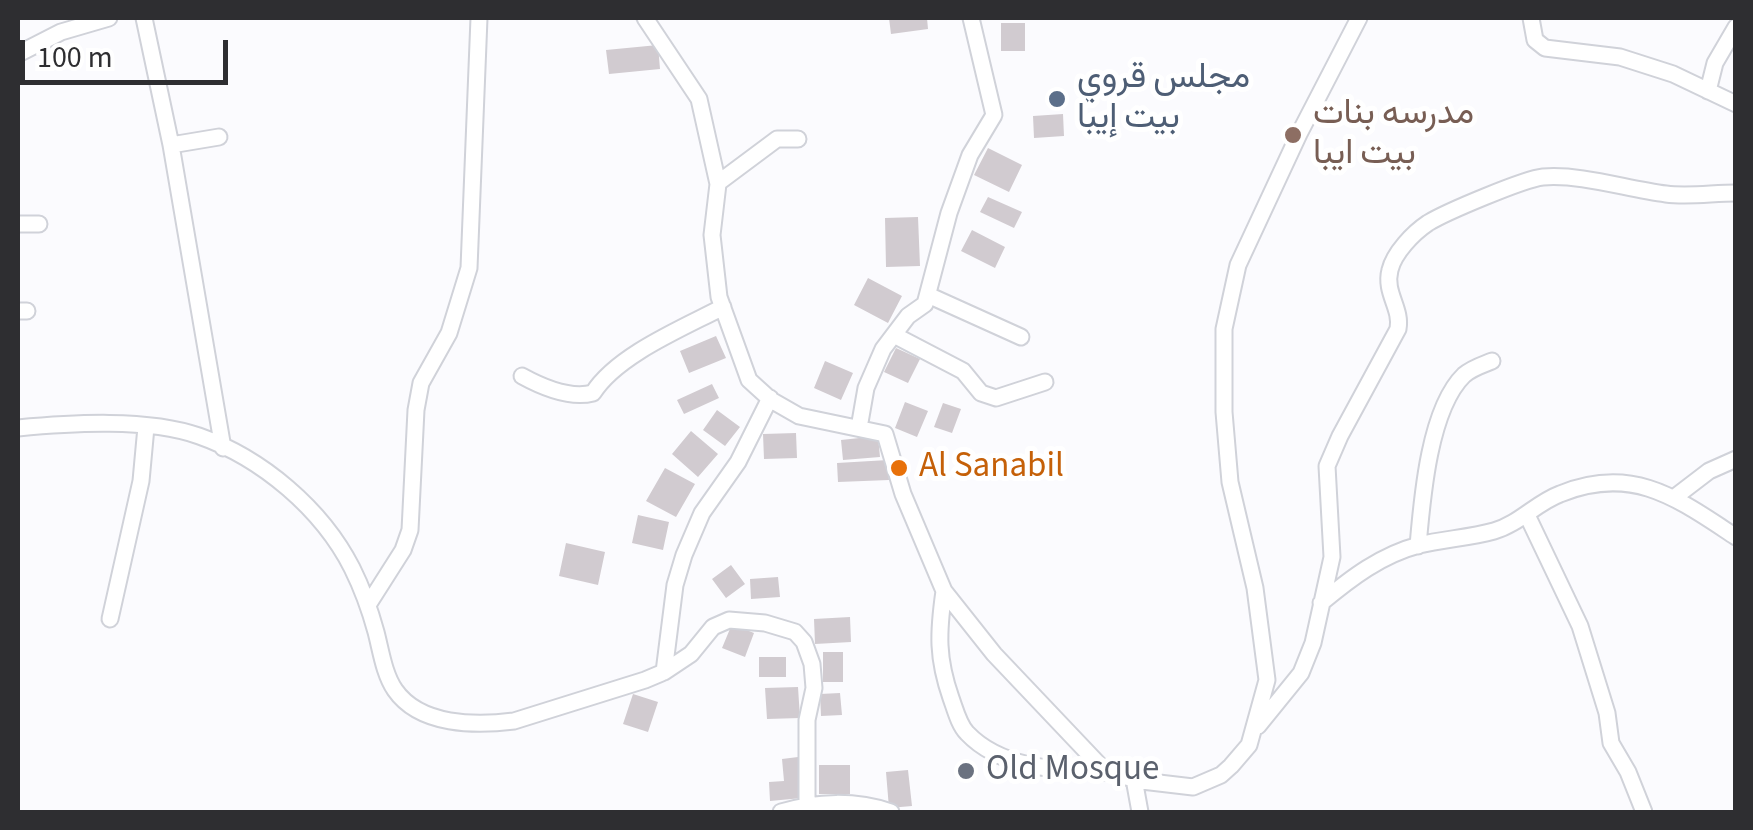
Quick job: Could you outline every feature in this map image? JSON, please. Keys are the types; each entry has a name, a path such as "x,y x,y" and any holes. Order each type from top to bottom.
{"street":[{"path":"18,54 62,32 109,18"},
{"path":"144,18 172,145 223,448"},
{"path":"368,604 403,550 410,530 421,383 449,333 470,268 479,18"},
{"path":"645,18 699,99 718,183 712,236 723,307 749,380 799,416 885,434 903,494 944,591 994,654 1106,772"},
{"path":"859,428 866,388 884,349 908,316 925,304 949,213 970,155 994,115 971,18"},
{"path":"1256,728 1267,680 1255,588 1230,482 1224,412 1224,329 1238,265 1359,18"},
{"path":"1530,18 1536,40 1546,48 1620,57 1673,74 1736,104"},
{"path":"1708,90 1715,63 1736,27"},
{"path":"172,145 219,136"},
{"path":"718,183 777,138 798,140"},
{"path":"944,591 938,649 944,678 964,731 984,747 1021,762 1058,770 1106,772 1178,787 1220,775 1242,756 1256,728 1301,674 1313,643 1332,557 1327,466 1398,329 1400,318 1388,285 1390,267 1402,248 1427,224 1520,182 1544,177 1672,194 1736,193"},
{"path":"18,224 40,224"},
{"path":"928,295 1020,337"},
{"path":"522,376 542,387 583,396 593,393 622,364 723,307"},
{"path":"894,334 963,371 981,393 996,398 1045,382"},
{"path":"1418,546 1424,477 1444,408 1467,372 1492,361"},
{"path":"664,672 675,584 684,554 702,513 738,462 770,398"},
{"path":"18,428 64,424 146,427 200,436 290,490 334,535 368,604 396,693 417,710 443,720 493,724 514,721 664,672 691,654 713,627 729,620 764,623 795,632 808,653 814,688 807,720 807,804"},
{"path":"110,619 141,481 146,427"},
{"path":"1675,497 1709,471 1736,459"},
{"path":"1321,603 1358,573 1394,553 1500,530 1556,494 1599,485 1624,483 1675,497 1736,537"},
{"path":"1527,515 1580,626 1608,713 1610,742 1628,772 1644,812"},
{"path":"1134,778 1140,812"},
{"path":"782,812 807,804 891,812"}],"building":[{"path":"889,18 927,18 928,29 891,34"},
{"path":"1001,23 1025,23 1025,51 1001,51"},
{"path":"658,45 660,69 609,74 606,50"},
{"path":"1063,114 1064,136 1034,138 1033,116"},
{"path":"988,148 1022,165 1009,192 974,175"},
{"path":"988,197 1022,212 1014,228 980,212"},
{"path":"918,217 920,266 886,267 885,218"},
{"path":"972,230 1005,247 995,268 961,251"},
{"path":"868,278 902,296 888,323 854,305"},
{"path":"716,336 726,358 689,373 680,351"},
{"path":"896,348 920,359 908,383 884,372"},
{"path":"825,361 853,373 841,400 814,388"},
{"path":"712,384 719,398 684,414 677,400"},
{"path":"905,402 928,411 917,437 895,428"},
{"path":"943,403 961,409 952,433 934,427"},
{"path":"717,410 740,427 725,446 703,430"},
{"path":"691,431 718,454 698,477 672,454"},
{"path":"796,433 797,458 764,459 763,434"},
{"path":"878,436 880,457 843,460 841,440"},
{"path":"888,460 889,480 838,482 837,463"},
{"path":"665,468 695,484 676,517 646,501"},
{"path":"638,515 669,522 663,550 632,543"},
{"path":"566,543 605,552 598,585 559,576"},
{"path":"731,565 745,584 726,598 712,579"},
{"path":"778,577 780,597 751,599 750,579"},
{"path":"850,617 851,642 815,644 814,619"},
{"path":"732,624 754,633 745,657 722,648"},
{"path":"823,652 843,652 843,682 823,682"},
{"path":"759,657 786,657 786,677 759,677"},
{"path":"798,687 800,718 767,719 765,688"},
{"path":"840,693 842,715 821,716 820,694"},
{"path":"633,694 658,702 648,732 623,724"},
{"path":"798,757 802,798 770,801 769,782 784,781 782,759"},
{"path":"819,765 850,765 850,794 819,794"},
{"path":"908,770 912,806 889,808 886,772"}],"place":[{"name":"مجلس قروي بيت إيبا","path":"1057,99"},
{"name":"مدرسه بنات بيت ايبا","path":"1293,135"},
{"name":"Al Sanabil","path":"899,468"},
{"name":"Old Mosque","path":"966,771"}]}
